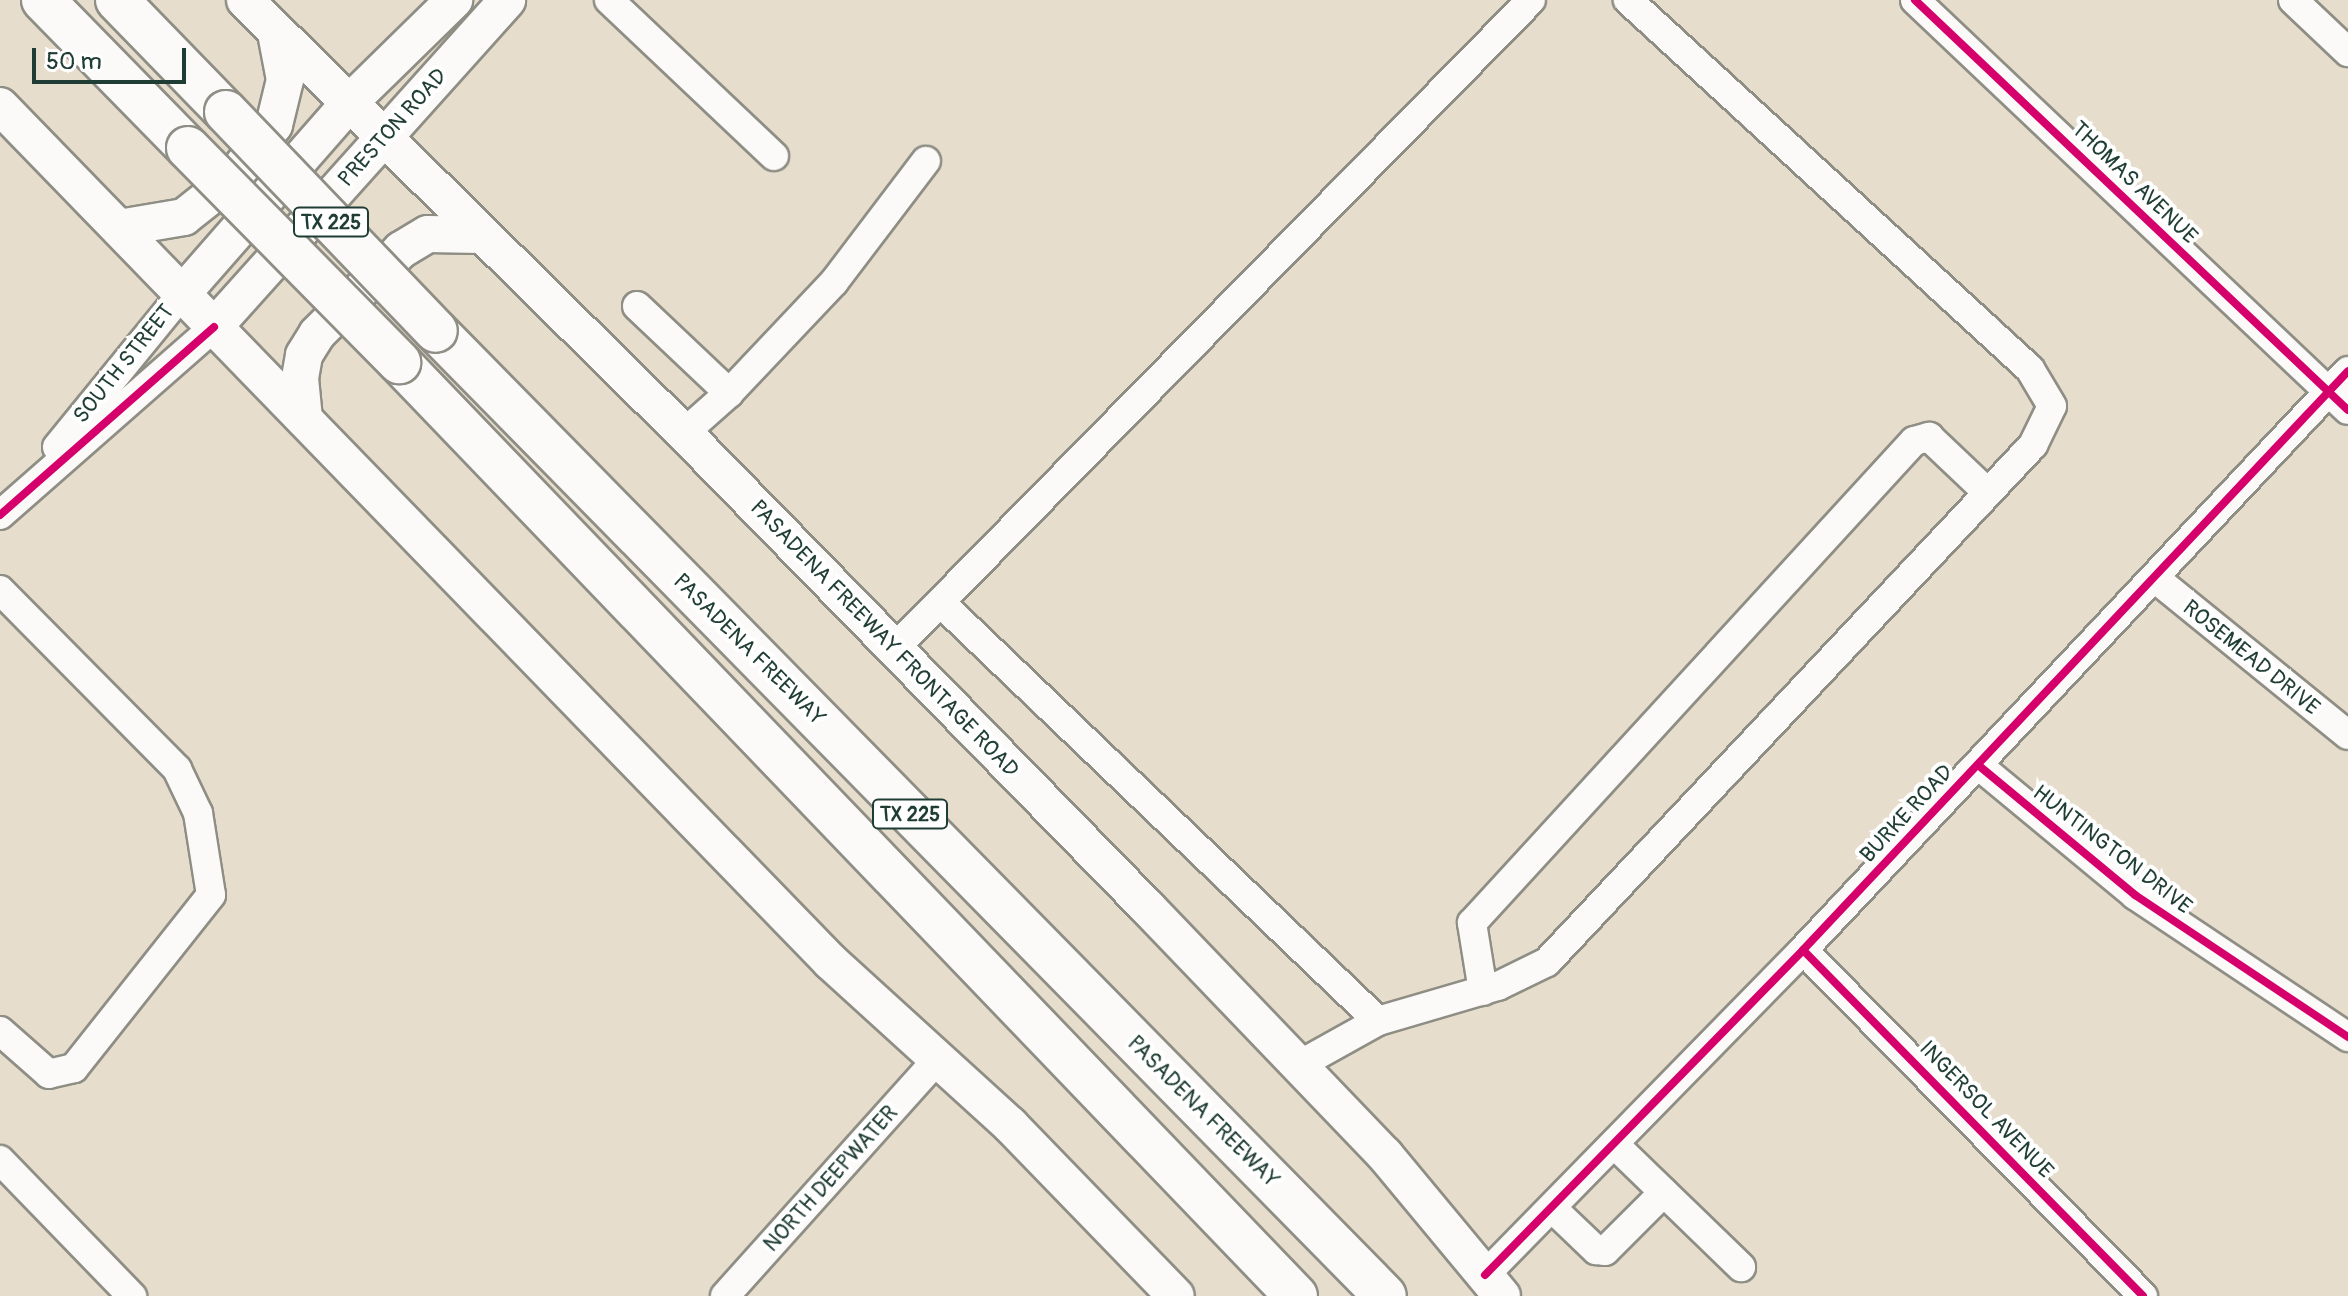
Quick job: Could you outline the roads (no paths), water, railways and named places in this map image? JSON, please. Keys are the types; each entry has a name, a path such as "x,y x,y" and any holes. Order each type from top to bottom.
{"highway":[{"name":"TX 225","path":"43,0 399,362 1296,1296"},
{"name":"PASADENA FREEWAY","path":"117,0 436,331 1385,1296"}],"main road":[{"name":"PASADENA FREEWAY FRONTAGE ROAD","path":"245,0 684,433 1299,1065 1385,1155 1494,1286"},
{"name":"PRESTON ROAD","path":"182,294 350,102 454,0"},
{"name":"PRESTON ROAD","path":"214,327 507,0"},
{"path":"119,228 184,217 233,178 274,125 285,80 276,33"},
{"path":"0,106 831,962 936,1061 1010,1125 1176,1296"},
{"path":"304,419 300,378 304,355 317,334 401,250 428,234 481,235"}],"street":[{"path":"609,0 774,156"},
{"path":"894,649 1531,0"},
{"path":"1299,1065 1378,1021 1483,991 1547,962 2033,445 2052,406 2030,369 1628,0"},
{"name":"THOMAS AVENUE","path":"1915,0 2338,402"},
{"path":"2293,0 2348,52"},
{"path":"684,433 729,393 834,282 926,161"},
{"name":"SOUTH STREET","path":"3,512 182,294"},
{"path":"637,306 729,393"},
{"path":"3,512 214,327"},
{"name":"BURKE ROAD","path":"1494,1286 1552,1208 2156,579 2338,402 2348,371"},
{"path":"1483,991 1472,923 1914,441 1929,437 1988,493"},
{"name":"ROSEMEAD DRIVE","path":"2156,579 2348,735"},
{"path":"0,590 177,769 198,813 211,895 74,1068 49,1074 0,1031"},
{"path":"940,602 1378,1021"},
{"name":"HUNTINGTON DRIVE","path":"1978,765 2135,895 2348,1037"},
{"name":"INGERSOL AVENUE","path":"1803,950 2143,1296"},
{"name":"NORTH DEEPWATER","path":"725,1296 936,1061"},
{"path":"1614,1144 1741,1267"},
{"path":"0,1160 132,1296"},
{"path":"1552,1208 1596,1250 1605,1251 1664,1192"}]}
